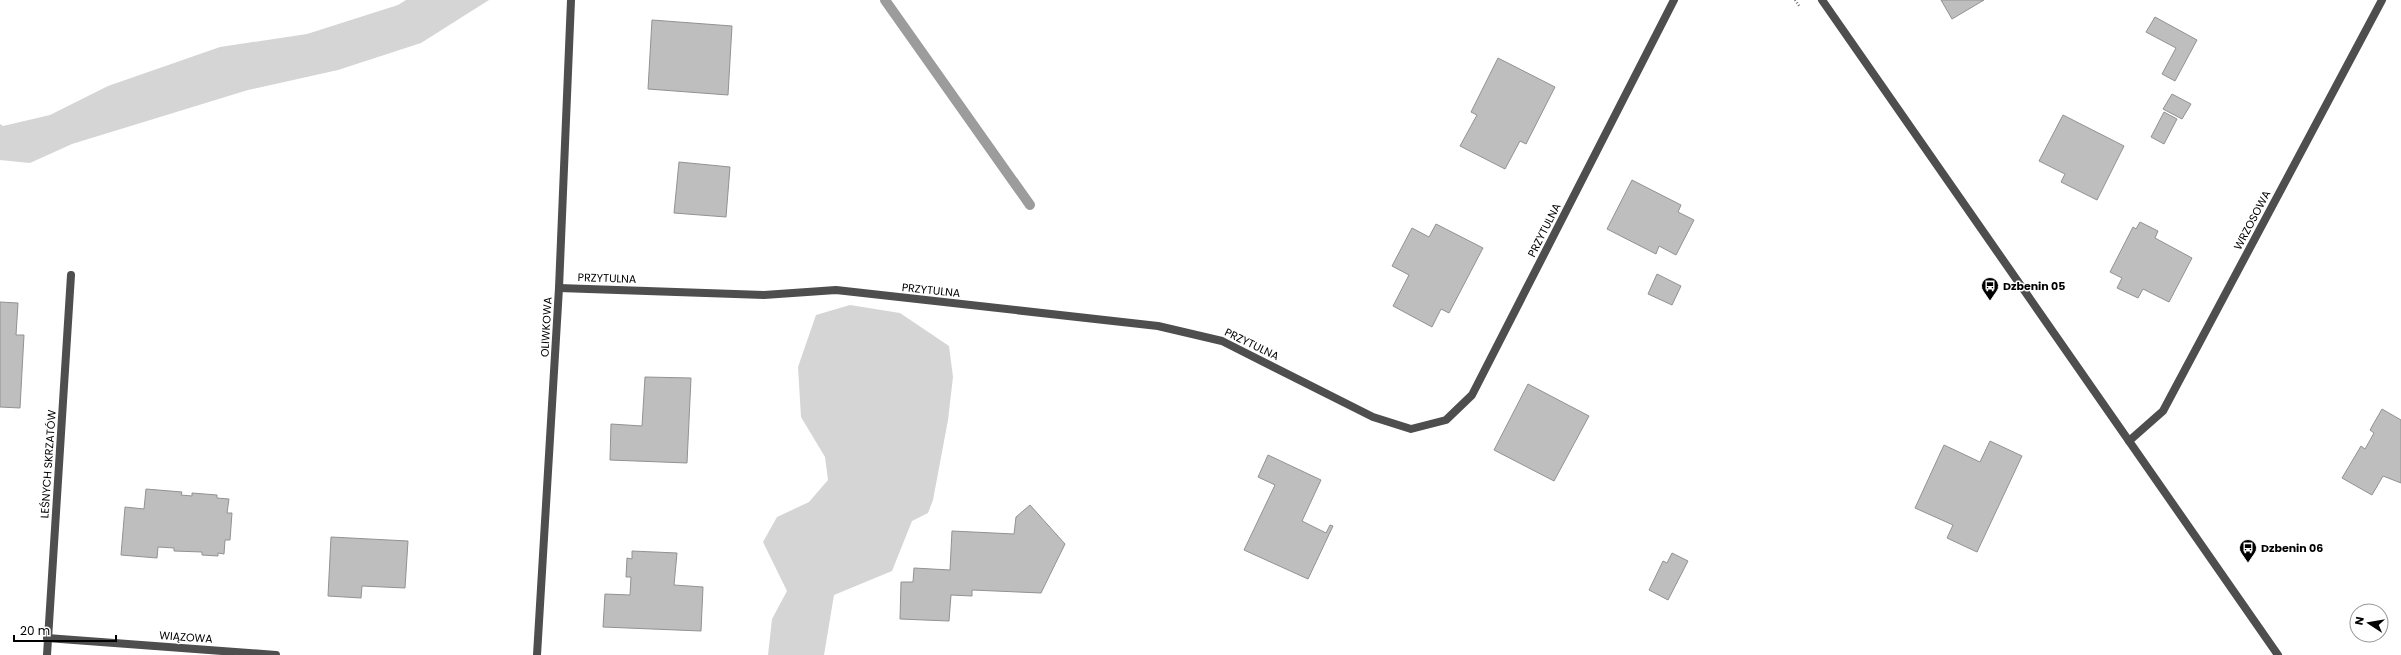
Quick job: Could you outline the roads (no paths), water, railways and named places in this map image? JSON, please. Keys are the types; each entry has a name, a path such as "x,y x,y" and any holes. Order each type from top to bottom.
{"street":[{"name":"OLIWKOWA","path":"538,655 559,288 571,0"},
{"name":"PRZYTULNA","path":"559,288 764,295 836,290 1158,326 1222,341 1373,417 1411,428 1446,420 1472,395 1674,0"},
{"path":"1822,0 2278,655"},
{"name":"WRZOSOWA","path":"2129,441 2163,411 2382,0"},
{"name":"LEŚNYCH SKRZATÓW","path":"47,655 71,275"},
{"name":"WIĄZOWA","path":"47,638 276,655"}],"waterway":[{"path":"885,0 1030,205"}],"place":[{"name":"Dzbenin 05","path":"1990,301"},
{"name":"Dzbenin 06","path":"2248,563"}]}
